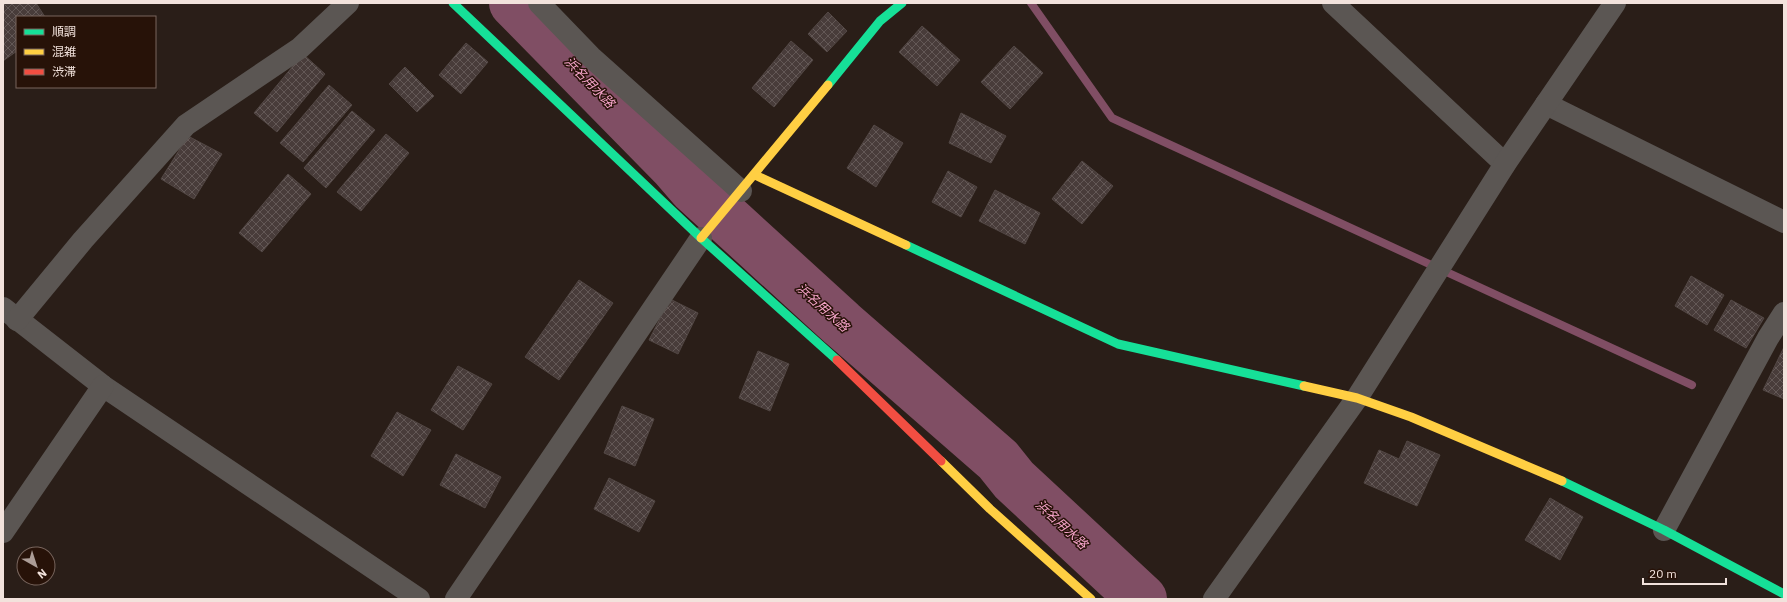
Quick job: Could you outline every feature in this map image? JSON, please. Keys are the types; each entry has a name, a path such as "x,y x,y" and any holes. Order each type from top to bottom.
{"street":[{"path":"348,3 300,48 186,125 83,240 10,314 103,386 419,599"},
{"path":"453,3 706,232 990,509 1091,599"},
{"path":"539,3 591,57 743,188 1118,344 1356,398 1411,417 1565,482 1664,530 1784,594"},
{"path":"456,599 706,232 880,21 902,3"},
{"path":"1333,3 1505,164"},
{"path":"1214,599 1356,398 1505,164 1615,3"},
{"path":"1546,104 1784,222"},
{"path":"1664,530 1768,338 1784,313"},
{"path":"3,532 103,386"}],"building":[{"path":"3,3 36,3 44,16 16,16 16,52 3,61"},
{"path":"828,12 847,31 827,52 808,34"},
{"path":"922,26 960,60 937,86 899,52"},
{"path":"791,41 813,60 774,107 752,88"},
{"path":"466,43 488,62 461,94 439,75"},
{"path":"1014,46 1043,73 1010,109 981,82"},
{"path":"303,54 325,74 277,132 254,113"},
{"path":"405,67 434,96 417,112 389,84"},
{"path":"329,85 352,105 303,162 280,143"},
{"path":"352,111 375,130 326,188 304,168"},
{"path":"961,113 1006,136 991,163 949,143"},
{"path":"874,125 903,143 876,187 847,168"},
{"path":"386,134 409,153 361,211 337,192"},
{"path":"188,136 222,154 194,199 161,179"},
{"path":"1082,161 1113,186 1082,224 1052,199"},
{"path":"948,171 977,187 961,217 932,202"},
{"path":"288,174 311,194 262,252 239,233"},
{"path":"995,190 1040,213 1025,244 979,221"},
{"path":"1691,276 1724,295 1707,325 1675,306"},
{"path":"579,280 613,303 559,380 525,357"},
{"path":"670,299 698,313 678,354 649,340"},
{"path":"1731,300 1764,318 1746,348 1714,330"},
{"path":"1784,347 1784,399 1763,390"},
{"path":"758,351 789,364 770,411 739,398"},
{"path":"458,366 492,384 463,430 431,410"},
{"path":"622,406 654,419 635,466 604,453"},
{"path":"397,412 431,430 403,476 371,456"},
{"path":"1407,441 1440,455 1417,506 1364,483 1379,450 1399,459"},
{"path":"456,454 501,477 485,508 440,485"},
{"path":"609,478 655,501 639,532 594,509"},
{"path":"1550,498 1583,517 1560,560 1525,540"}],"waterway":[{"name":"浜名用水路","path":"514,3 674,166 693,188 842,324 998,460 1014,480 1142,599"},
{"path":"1031,3 1112,118 1692,385"}],"traffic: fast":[{"path":"453,3 701,238 837,360"},
{"path":"828,85 880,21 902,3"},
{"path":"906,245 1118,344 1304,386"},
{"path":"1562,481 1664,530 1784,594"}],"traffic: slow":[{"path":"701,238 828,85"},
{"path":"755,175 906,245"},
{"path":"1304,386 1357,398 1411,417 1562,481"},
{"path":"941,461 990,509 1091,599"}],"traffic: jam":[{"path":"837,360 941,461"}]}
